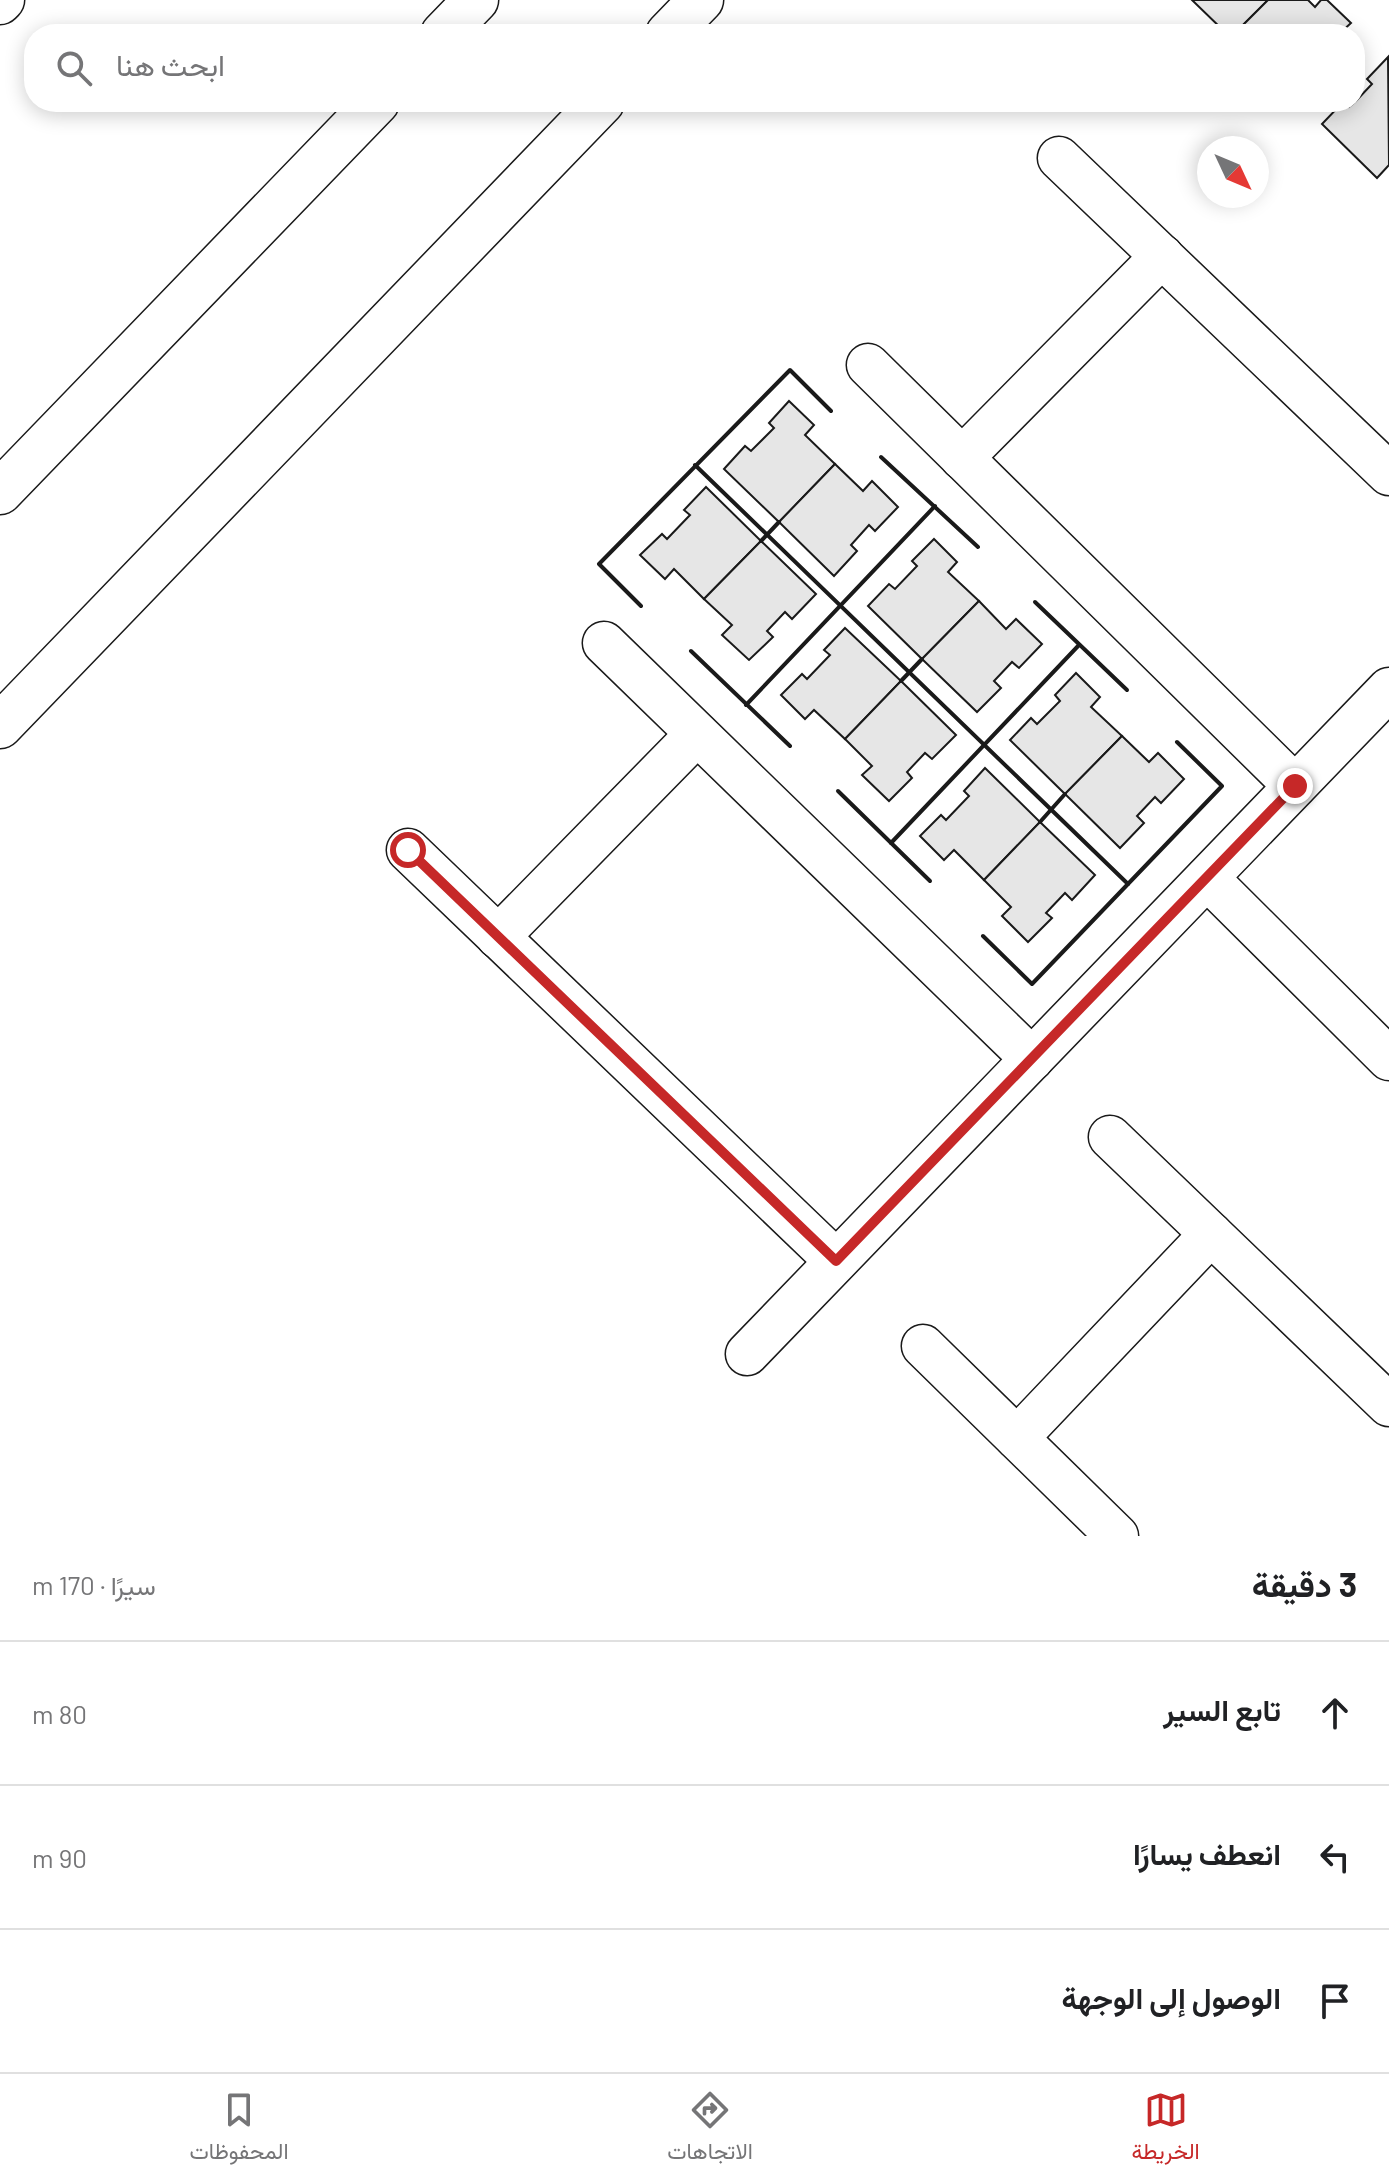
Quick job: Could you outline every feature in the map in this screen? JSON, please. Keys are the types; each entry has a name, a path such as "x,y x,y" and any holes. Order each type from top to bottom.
{"main road":[{"path":"453,24 476,0"},
{"path":"678,24 701,0"},
{"path":"0,492 367,112"},
{"path":"0,726 592,112"}],"street":[{"path":"1059,158 1389,474"},
{"path":"962,458 1162,256"},
{"path":"868,365 1295,786"},
{"path":"604,643 1032,1059"},
{"path":"747,1354 1389,689"},
{"path":"498,937 697,734"},
{"path":"408,850 836,1261"},
{"path":"1207,878 1389,1059"},
{"path":"1110,1137 1389,1405"},
{"path":"1017,1438 1211,1234"},
{"path":"923,1346 1117,1536"}],"building":[{"path":"1192,0 1268,0 1244,24 1217,24"},
{"path":"1268,0 1308,0 1315,7 1321,0 1327,0 1351,23 1350,24 1244,24"},
{"path":"1388,57 1389,165 1377,178 1322,124 1333,112 1365,112 1365,91 1372,84 1367,79"},
{"path":"789,401 814,425 805,435 835,464 779,522 724,469 745,446 751,451 774,428 769,423"},
{"path":"835,464 863,491 872,481 898,507 875,531 869,525 851,545 857,551 834,576 779,522"},
{"path":"706,487 761,541 704,599 674,569 665,579 640,555 662,534 667,539 690,515 684,510"},
{"path":"934,539 957,562 948,572 979,601 922,659 868,606 889,584 895,589 917,566 912,561"},
{"path":"761,541 816,594 792,619 785,612 767,631 773,637 749,660 722,635 732,625 704,599"},
{"path":"979,601 1006,629 1016,619 1042,644 1019,668 1012,662 994,681 1001,688 977,712 922,659"},
{"path":"845,628 901,681 845,739 814,710 805,719 781,695 802,674 807,679 830,655 824,650"},
{"path":"1076,673 1100,697 1091,707 1122,736 1065,794 1010,740 1031,718 1037,724 1060,701 1055,695"},
{"path":"901,681 956,735 932,759 925,753 907,772 912,778 889,801 862,775 872,766 845,739"},
{"path":"1122,736 1149,762 1158,753 1184,779 1161,803 1155,797 1137,816 1144,823 1120,848 1065,794"},
{"path":"985,768 1040,822 984,880 954,850 944,860 920,836 941,815 946,820 969,796 964,791"},
{"path":"1040,822 1095,875 1072,900 1065,893 1046,913 1052,918 1028,942 1002,916 1011,907 984,880"}],"wall":[{"path":"641,606 599,564 790,370 831,411"},
{"path":"881,457 978,547"},
{"path":"695,465 1128,884"},
{"path":"746,705 935,506"},
{"path":"761,541 779,522"},
{"path":"1035,602 1127,690"},
{"path":"891,843 1079,645"},
{"path":"691,651 790,746"},
{"path":"901,681 922,659"},
{"path":"983,936 1032,984 1222,786 1177,742"},
{"path":"838,791 930,881"},
{"path":"1040,822 1065,794"}],"route":[{"path":"408,850 836,1261 1295,786"}]}
